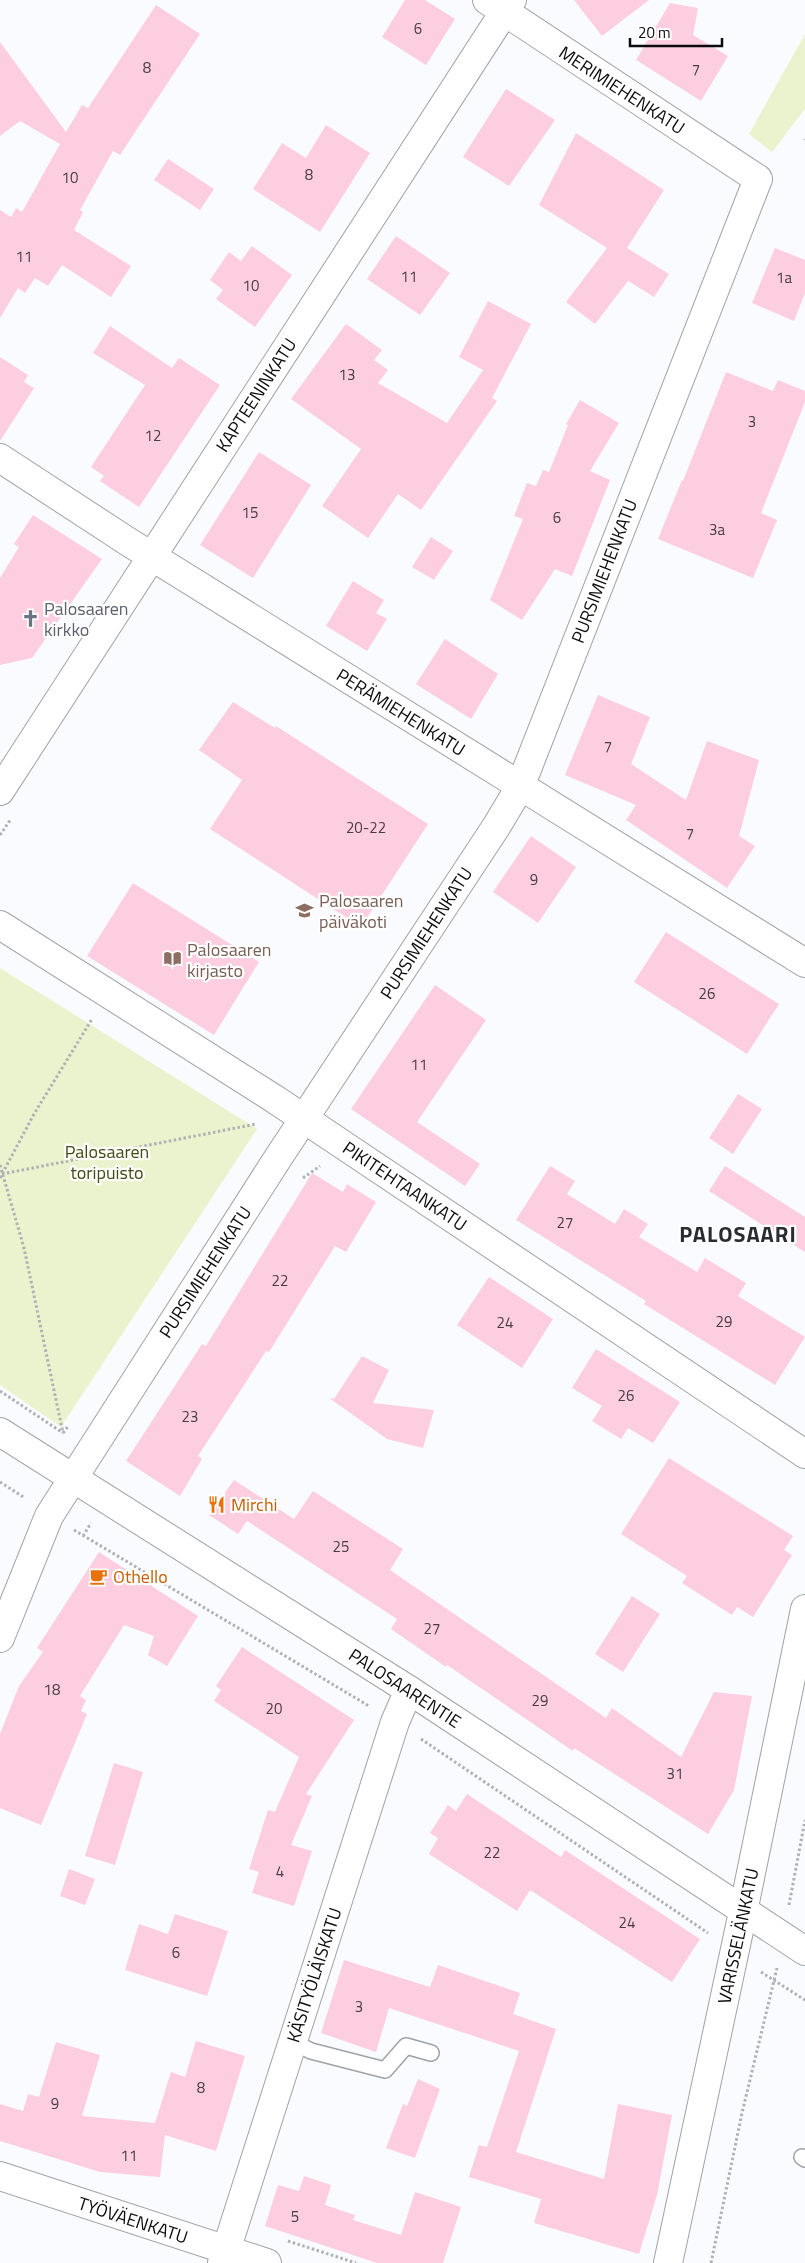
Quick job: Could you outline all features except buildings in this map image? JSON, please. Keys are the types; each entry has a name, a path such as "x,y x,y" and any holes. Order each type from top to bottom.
{"street":[{"name":"MERIMIEHENKATU","path":"501,4 758,179"},
{"name":"KAPTEENINKATU","path":"0,791 152,556 501,4"},
{"name":"PURSIMIEHENKATU","path":"0,1638 49,1516 304,1119 496,827 520,787 758,179"},
{"name":"PERÄMIEHENKATU","path":"0,458 152,556 805,964"},
{"name":"PIKITEHTAANKATU","path":"0,925 304,1119 805,1454"},
{"name":"PALOSAARENTIE","path":"0,1432 410,1690 794,1944"},
{"name":"VARISSELÄNKATU","path":"668,2263 744,1912 805,1609"},
{"name":"KÄSITYÖLÄISKATU","path":"224,2256 395,1722 410,1690"},
{"name":"TYÖVÄENKATU","path":"0,2176 224,2256 267,2263"}],"lane":[{"path":"293,2042 312,2051 385,2070 406,2046 431,2053"}],"path":[{"path":"1,1176 34,1114 107,994"},
{"path":"1,1176 256,1124"},
{"path":"0,1165 1,1176 24,1248 64,1433"},
{"path":"0,1391 91,1450"},
{"path":"711,2263 742,2113 775,1982 794,1944 805,1820"},
{"path":"286,2241 356,2263"}],"green space":[{"path":"805,34 805,109 772,152 749,134"},
{"name":"Palosaaren toripuisto","path":"0,968 257,1129 61,1427 0,1385"}],"place":[{"name":"Palosaaren kirkko","path":"30,618"},
{"name":"Palosaaren päiväkoti","path":"305,910"},
{"name":"Palosaaren kirjasto","path":"173,959"},
{"name":"Mirchi","path":"217,1504"},
{"name":"Othello","path":"99,1576"}],"district":[{"name":"PALOSAARI","path":"738,1234"}]}
